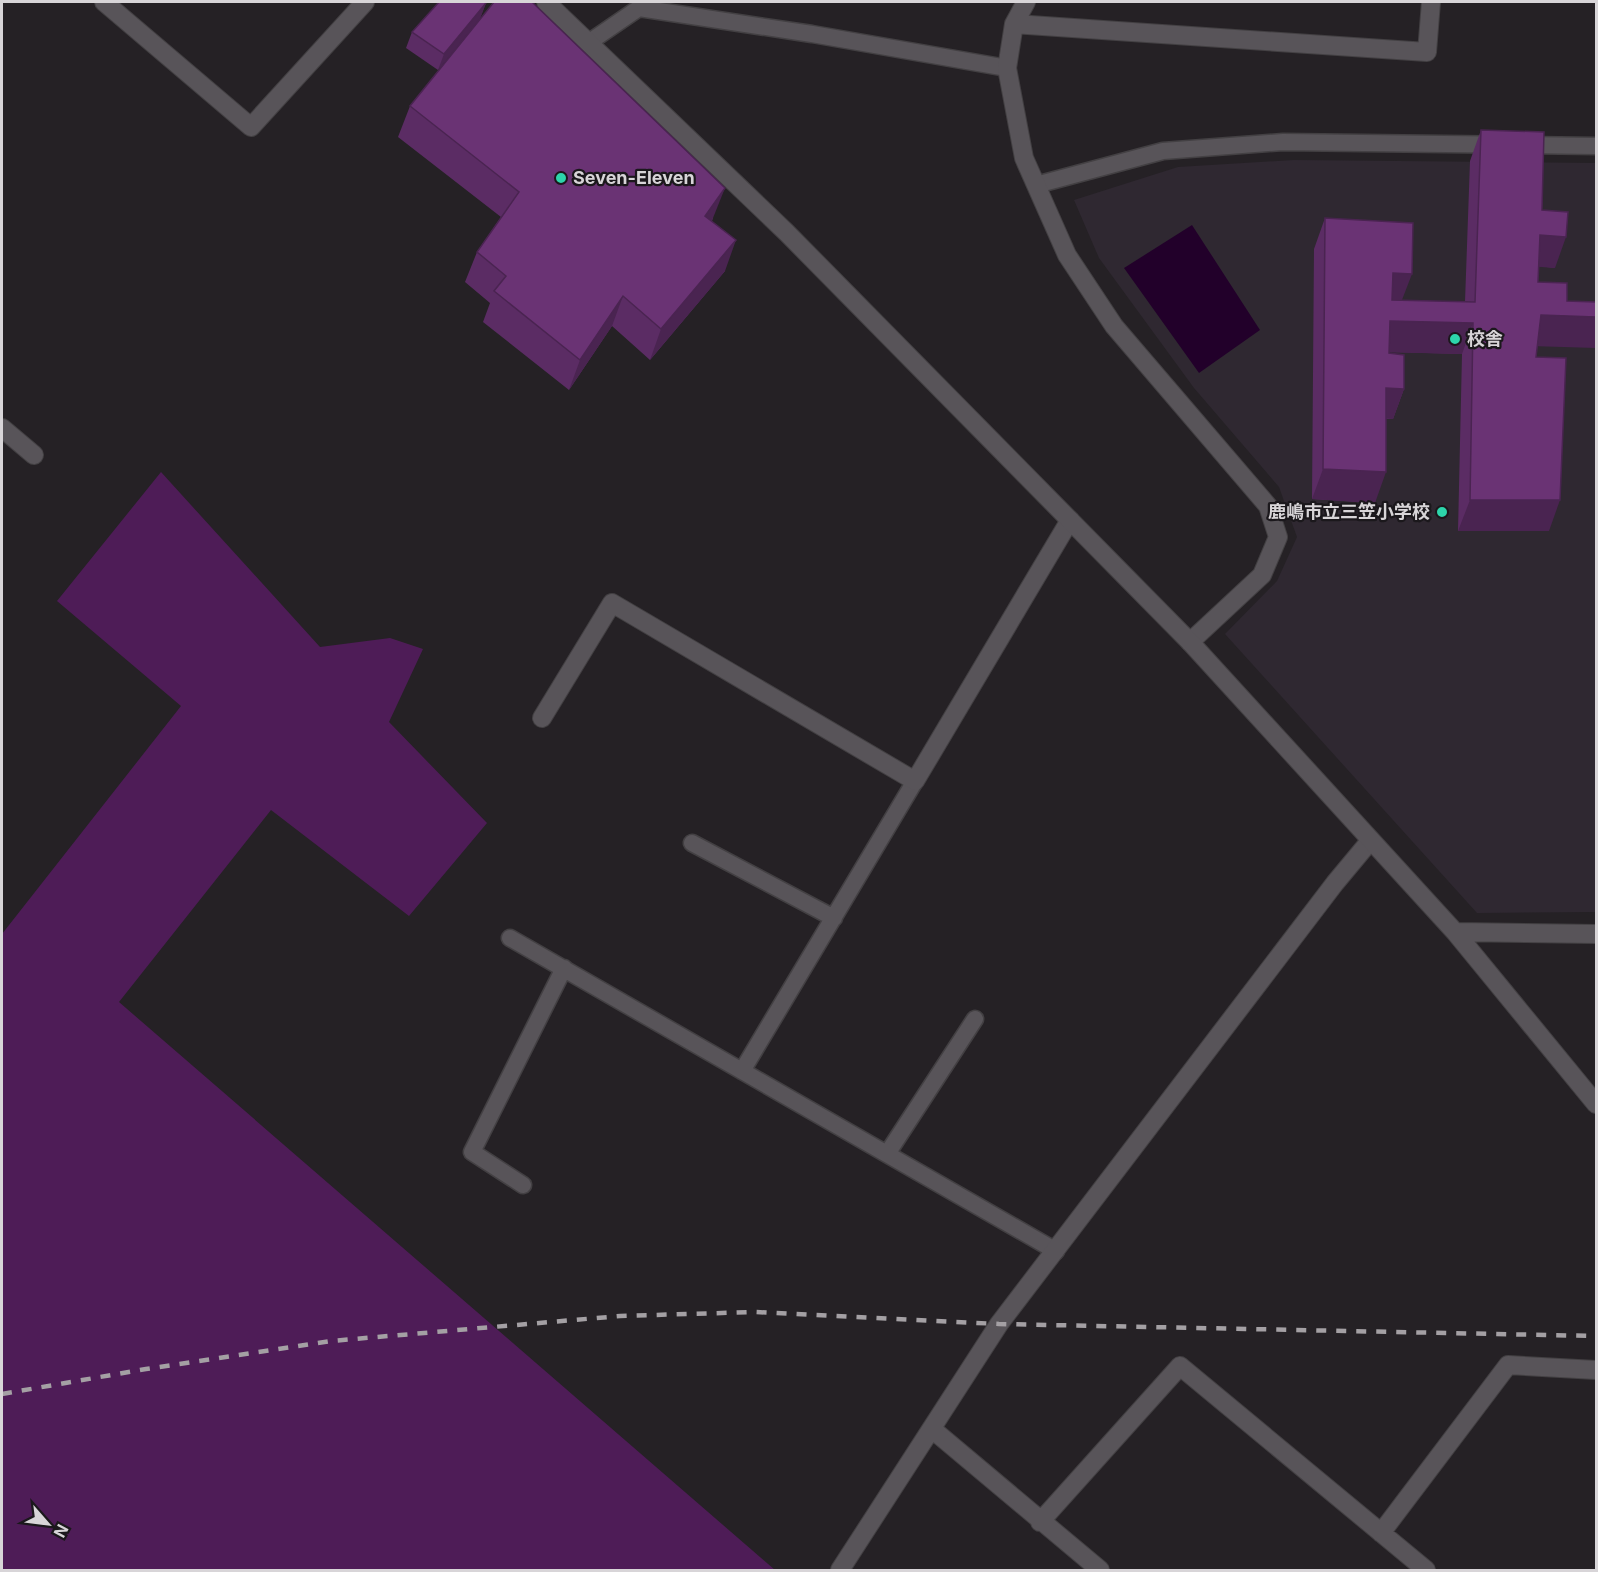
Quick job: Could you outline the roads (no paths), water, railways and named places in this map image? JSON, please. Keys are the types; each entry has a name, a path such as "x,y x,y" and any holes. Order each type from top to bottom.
{"street":[{"path":"105,2 251,127 365,2"},
{"path":"546,2 787,233 1190,642 1455,932 1596,1104"},
{"path":"1026,2 1014,24 1007,68 1024,158 1067,255 1114,326 1268,506 1278,537 1262,575 1190,642"},
{"path":"1014,24 1427,52 1431,2"},
{"path":"2,429 34,455"},
{"path":"542,718 612,603 915,781 1070,520"},
{"path":"840,1570 999,1324 1335,883 1370,841"},
{"path":"1455,932 1596,934"},
{"path":"1381,1533 1508,1365 1596,1370"},
{"path":"1041,1522 1180,1366 1426,1570"},
{"path":"932,1429 1100,1570"}],"lane":[{"path":"588,43 639,8 812,34 1007,68"},
{"path":"1036,185 1163,151 1282,142 1596,146"},
{"path":"742,1071 915,781"},
{"path":"692,843 834,918"},
{"path":"510,938 1056,1251"},
{"path":"523,1185 472,1152 564,968"},
{"path":"887,1154 975,1019"}],"railway":[{"path":"2,1394 331,1341 620,1316 755,1312 999,1324 1596,1336"}],"place":[{"name":"Seven-Eleven","path":"561,178"},
{"name":"校舎","path":"1455,339"},
{"name":"鹿嶋市立三笠小学校","path":"1442,512"}]}
